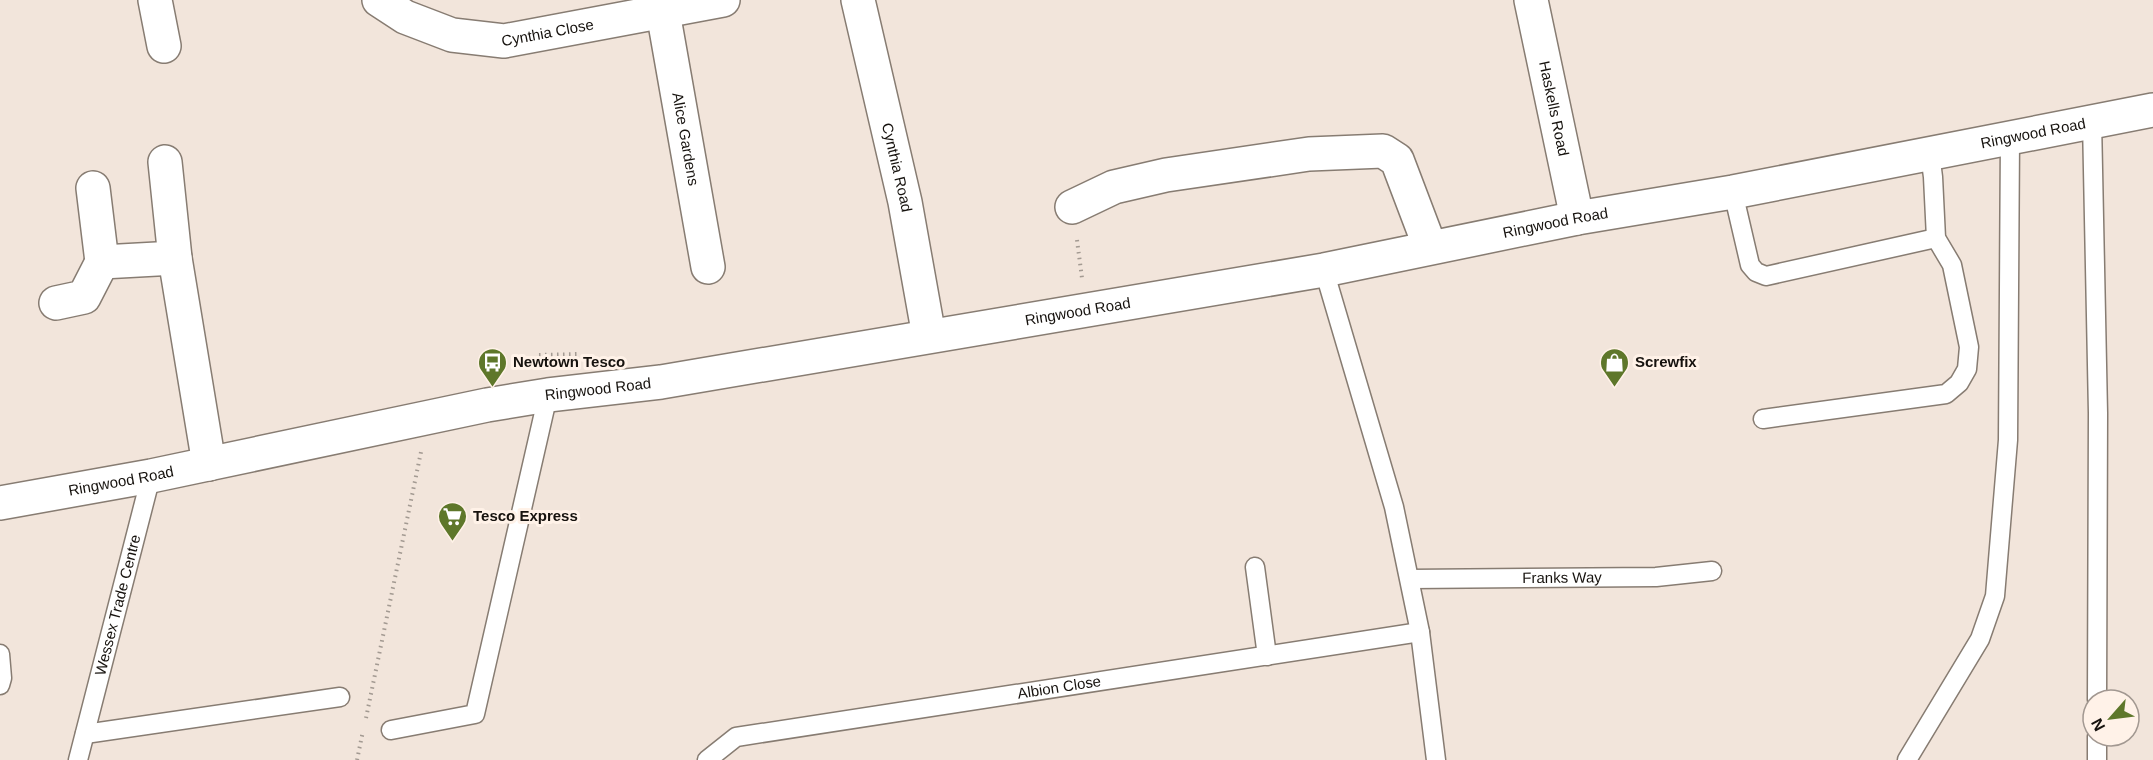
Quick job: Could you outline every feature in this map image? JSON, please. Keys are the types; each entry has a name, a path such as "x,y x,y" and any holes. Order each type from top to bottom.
{"main road":[{"path":"155,0 164,46"},
{"name":"Cynthia Close","path":"379,0 405,17 452,35 504,41 723,0"},
{"name":"Cynthia Road","path":"858,0 905,202 929,336"},
{"name":"Haskells Road","path":"1531,0 1577,218"},
{"name":"Alice Gardens","path":"663,12 708,267"},
{"name":"Ringwood Road","path":"0,503 151,476 487,405 548,395 661,382 1324,270 1577,218 1733,192 2153,110"},
{"path":"1072,207 1114,187 1166,175 1309,154 1383,151 1397,160 1430,248"},
{"path":"165,162 175,258 209,464"},
{"path":"56,303 84,297 102,262 93,188"},
{"path":"102,262 175,258"}],"lane":[{"path":"2092,122 2098,413 2097,688"},
{"path":"1907,760 1980,639 1995,596 2008,440 2010,138"},
{"path":"1763,419 1946,394 1959,383 1967,369 1968,347 1952,265 1936,238 1930,154"},
{"path":"1733,192 1750,265 1756,272 1766,276 1936,238"},
{"path":"1324,270 1395,507 1420,632 1436,760"},
{"path":"391,730 475,714 548,395"},
{"name":"Wessex Trade Centre","path":"78,760 151,476"},
{"path":"1255,567 1267,656"},
{"name":"Franks Way","path":"1410,579 1656,577 1712,571"},
{"name":"Albion Close","path":"707,760 736,737 1420,632"},
{"path":"0,654 2,678 0,685"},
{"path":"85,734 340,697"}],"path":[{"path":"1072,207 1086,310"},
{"path":"357,760 428,418"}],"place":[{"name":"Newtown Tesco","path":"492,388"},
{"name":"Screwfix","path":"1614,388"},
{"name":"Tesco Express","path":"452,542"}]}
